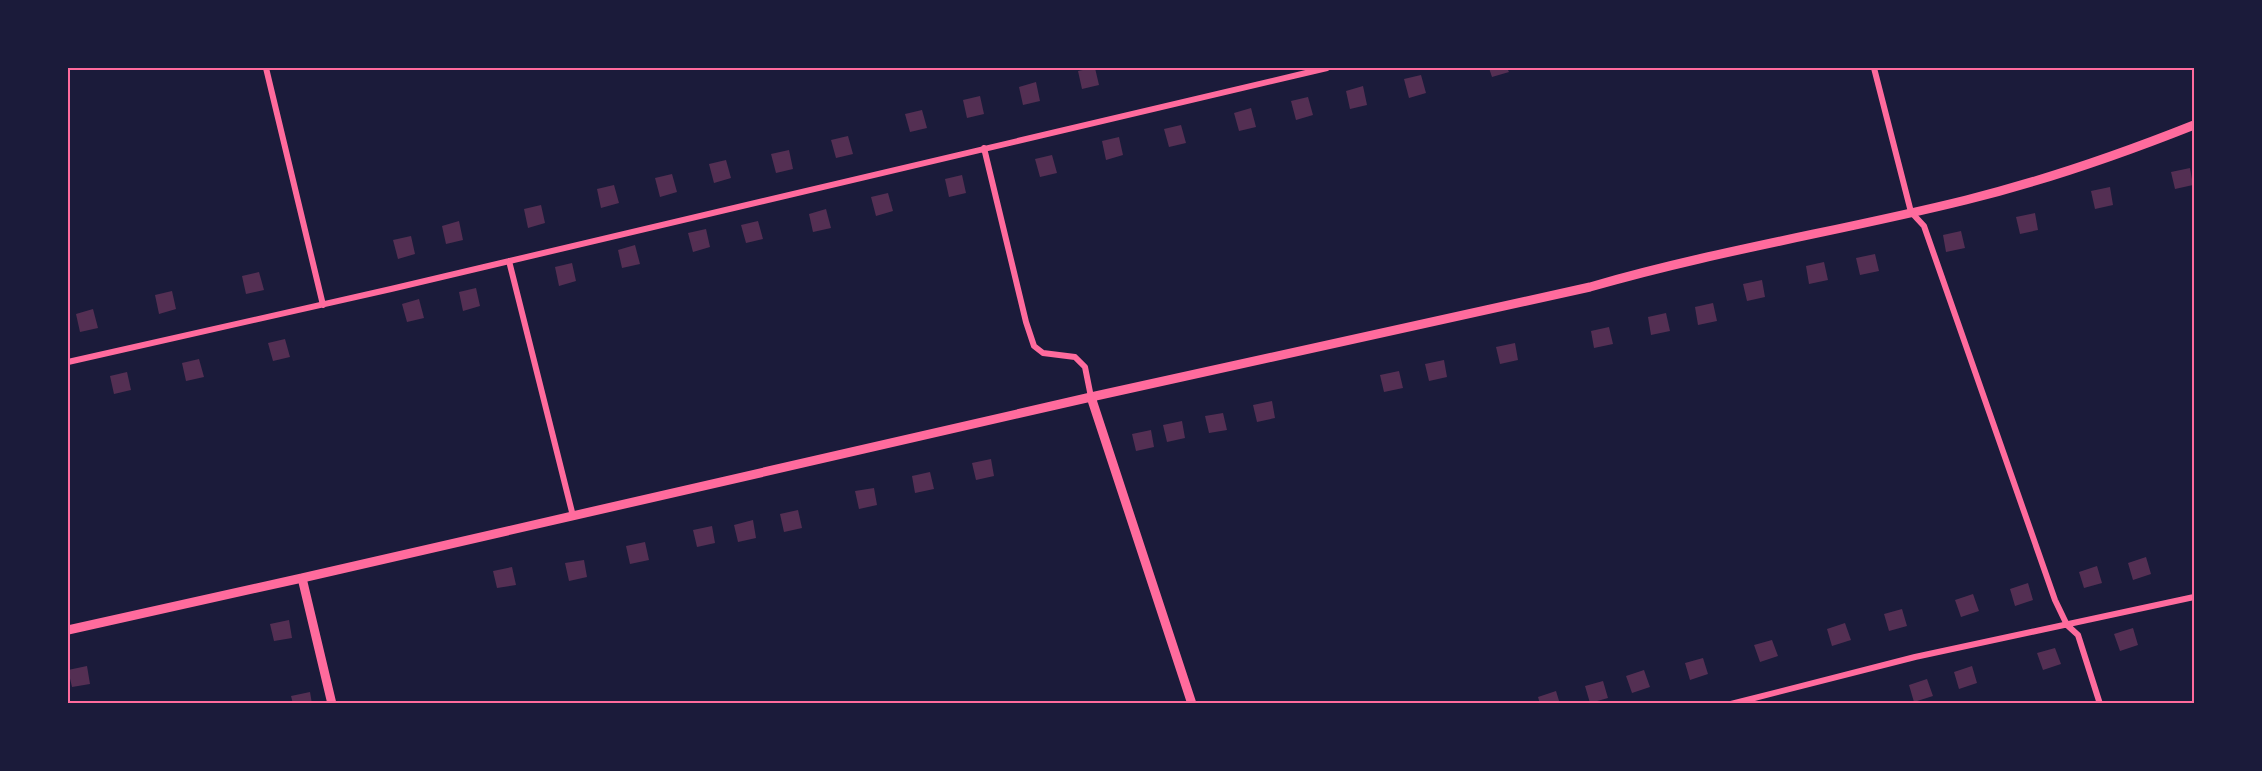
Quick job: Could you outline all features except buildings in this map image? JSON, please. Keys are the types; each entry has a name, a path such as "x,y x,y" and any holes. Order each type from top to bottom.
{"street":[{"path":"266,68 322,305"},
{"path":"68,362 322,305 1327,68"},
{"path":"1874,68 1911,212 1924,226 2051,589 2067,625 2078,635 2100,704"},
{"path":"68,630 1590,286 1655,268 1967,200 2130,151 2194,125"},
{"path":"984,148 1026,322 1034,346 1043,353 1076,357 1085,367 1091,397 1192,704"},
{"path":"509,261 573,516"},
{"path":"302,578 332,704"},
{"path":"1731,704 1915,657 2194,597"}]}
